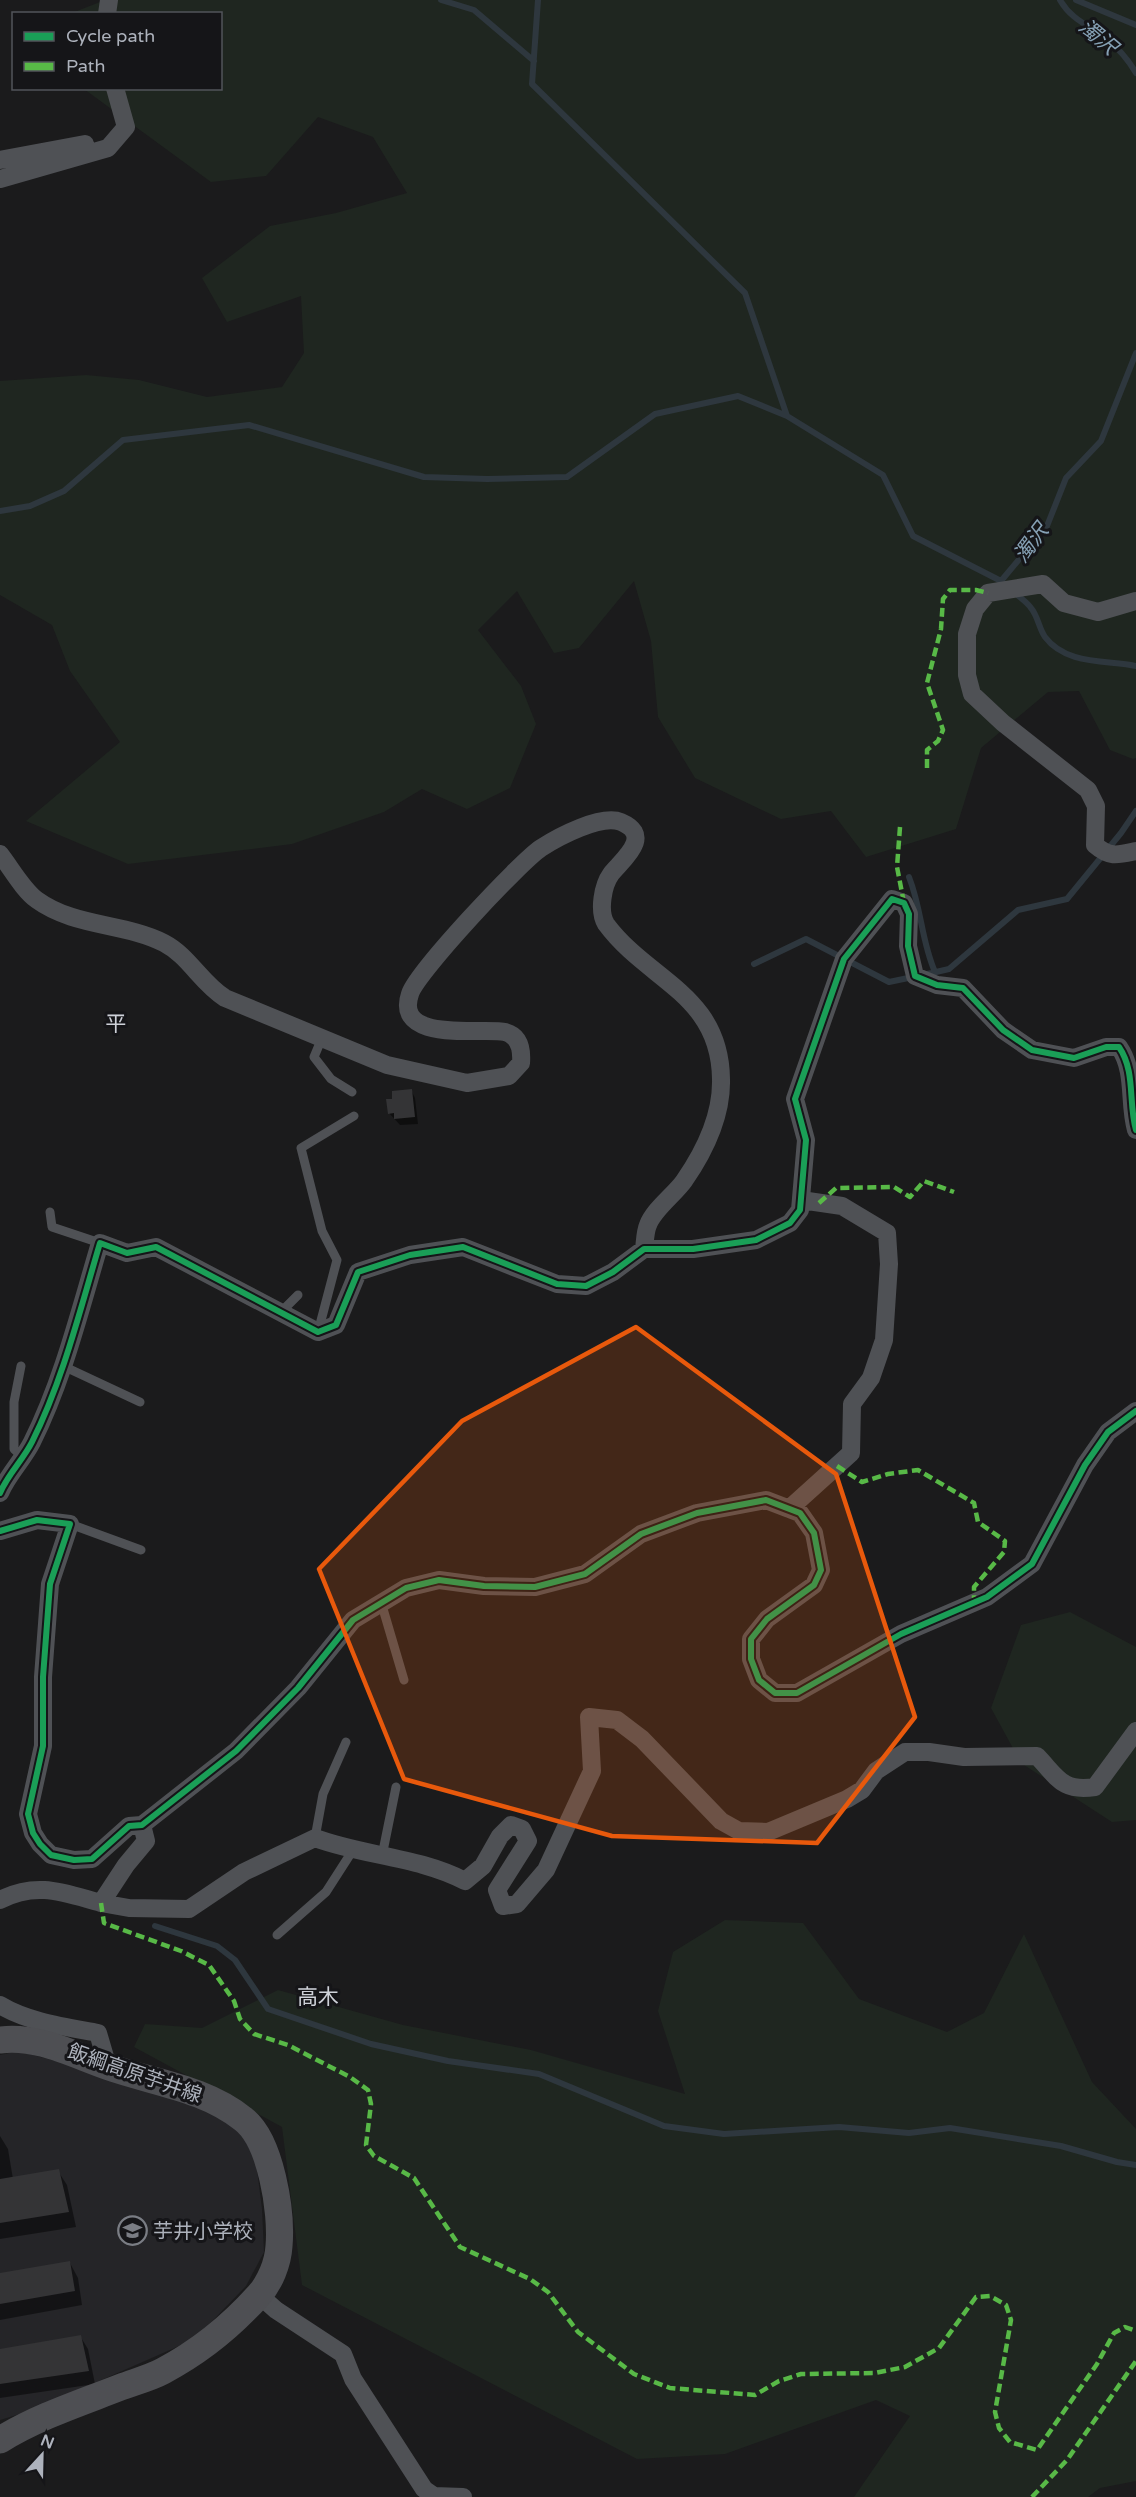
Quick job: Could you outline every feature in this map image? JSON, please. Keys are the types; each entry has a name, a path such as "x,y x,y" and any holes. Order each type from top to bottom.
{"main road":[{"name":"飯綱高原芋井線","path":"0,2040 60,2047 108,2067 200,2093 245,2120 267,2154 278,2212 279,2247 270,2280 259,2295 203,2347 161,2372 15,2430 0,2440"}],"street":[{"path":"0,178 108,148 126,127 116,90"},
{"path":"0,160 116,138"},
{"path":"1136,601 1098,612 1065,603 1043,584 988,593 975,609 967,634 967,675 972,694 1003,723 1088,790 1096,806 1095,845 1106,854 1118,856 1136,851"},
{"path":"0,854 36,900 66,915 161,942 176,950 214,991 225,998 387,1065 467,1083 509,1076 521,1063 522,1047 515,1038 505,1032 458,1032 433,1029 415,1020 410,1010 409,994 496,891 540,849 596,822 619,821 630,828 635,836 634,848 610,875 602,901 603,919 616,937 697,1007 715,1039 721,1077 720,1108 699,1157 683,1182 648,1225 644,1249"},
{"path":"0,1493 31,1444 63,1366 100,1243 127,1253 156,1247 318,1332 336,1325 358,1272 410,1255 463,1247 557,1284 586,1286 613,1272 644,1249 693,1249 756,1240 790,1223 800,1210 806,1140 795,1099 844,959 892,899 904,903 909,914 908,946 915,976 937,986 963,988 1003,1030 1032,1050 1074,1058 1106,1047 1119,1047 1128,1061 1131,1114 1136,1130"},
{"path":"789,1509 851,1453 852,1404 871,1378 884,1340 889,1264 887,1233 842,1206 801,1200"},
{"path":"0,1532 37,1520 70,1524 50,1584 43,1677 43,1746 28,1814 33,1833 51,1855 74,1860 92,1859 129,1826 142,1825 236,1751 298,1689 353,1620 406,1588 439,1580 484,1586 535,1587 585,1574 641,1533 697,1513 766,1500 800,1513 814,1533 821,1569 814,1585 767,1620 751,1639 751,1659 759,1680 775,1693 797,1692 900,1634 987,1597 1032,1564 1085,1465 1108,1432 1136,1411"},
{"path":"0,1900 18,1891 46,1889 129,1908 189,1908 244,1872 315,1838 353,1850 437,1869 465,1881 483,1866 500,1836 511,1825 522,1829 528,1841 497,1890 503,1906 517,1904 546,1870 592,1771 589,1717 616,1720 642,1739 722,1821 739,1831 768,1832 862,1790 876,1771 904,1752 929,1752 964,1757 1037,1756 1064,1784 1077,1790 1095,1786 1136,1731"},
{"path":"101,1903 126,1865 146,1841 142,1825"},
{"path":"0,2005 10,2011 50,2023 99,2033 108,2067"},
{"path":"259,2295 276,2310 343,2354 353,2379 424,2489 434,2496 463,2497"}],"lane":[{"path":"322,1038 314,1057 331,1079 352,1092"},
{"path":"318,1332 337,1260 322,1231 301,1148 354,1116"},
{"path":"50,1212 52,1227 100,1243"},
{"path":"271,1309 284,1309 298,1295"},
{"path":"21,1366 14,1402 14,1449 22,1456"},
{"path":"63,1366 140,1402"},
{"path":"70,1524 141,1551"},
{"path":"381,1602 404,1680"},
{"path":"315,1838 323,1794 346,1742"},
{"path":"382,1856 396,1787"},
{"path":"277,1935 326,1892 353,1850"}],"highlighted area":[{"path":"636,1327 836,1474 915,1717 817,1843 612,1836 404,1779 319,1569 462,1421"}],"shaded area":[{"path":"105,0 1136,0 1136,758 1133,759 1110,750 1079,691 1048,692 981,748 956,829 866,857 831,811 781,819 695,778 658,717 651,641 634,581 579,648 554,653 517,591 478,630 521,686 536,724 510,788 467,809 422,789 384,812 292,844 128,864 26,821 120,742 70,671 52,625 0,595 0,381 86,375 139,380 207,397 282,387 304,353 301,296 227,322 202,278 270,226 336,213 407,193 373,137 318,117 266,176 211,182 85,90 222,90 222,12 75,12"},
{"path":"1070,1612 1136,1647 1136,1820 1112,1822 1021,1763 991,1708 1021,1625"},
{"path":"725,1920 803,1923 859,1999 947,2032 984,2013 1024,1934 1092,2082 1136,2129 1136,2481 1100,2488 1088,2497 854,2497 910,2416 876,2400 725,2454 637,2459 302,2285 282,2127 134,2047 145,2024 202,2028 278,1990 403,2025 531,2050 685,2094 658,2011 673,1952"},
{"name":"芋井小学校","path":"18,2051 161,2089 238,2126 256,2162 262,2209 264,2252 246,2286 195,2339 33,2410 0,2420 0,2055"}],"building":[{"path":"412,1089 415,1117 394,1119 394,1113 388,1114 386,1099 392,1099 392,1091"},
{"path":"59,2169 69,2212 0,2223 0,2179"},
{"path":"70,2261 75,2291 0,2304 0,2273"},
{"path":"81,2335 89,2371 0,2384 0,2349"}],"waterway":[{"path":"441,0 474,10 534,61"},
{"path":"538,0 532,84 745,293 787,416 883,475 913,536 1001,581"},
{"name":"濁沢","path":"1060,0 1070,13 1116,47 1136,73"},
{"path":"1076,0 1136,25"},
{"name":"濁沢","path":"1004,584 1001,581 1047,526 1066,478 1101,441 1136,353"},
{"path":"0,511 30,506 64,491 123,440 249,425 424,477 487,479 567,477 655,414 738,396 787,416"},
{"name":"濁沢","path":"1014,592 1033,611 1045,637 1054,646 1075,657 1087,660 1136,666"},
{"path":"923,975 949,969 1018,910 1067,899 1136,811"},
{"path":"909,877 935,972"},
{"path":"754,964 806,939 889,982 913,977"},
{"path":"155,1926 217,1946 235,1960 268,2009 371,2044 448,2061 539,2074 664,2126 724,2134 839,2127 909,2133 950,2128 1061,2146 1136,2165"}],"marked path":[{"path":"927,768 927,750 938,741 943,730 927,683 941,629 943,599 950,590 976,590 988,593"},
{"path":"900,827 897,867 904,903"},
{"path":"819,1203 836,1188 894,1187 910,1197 924,1181 954,1192"},
{"path":"837,1466 862,1482 888,1474 918,1470 974,1503 978,1522 1005,1541 1004,1552 974,1587 974,1601"},
{"path":"101,1903 104,1923 181,1951 209,1965 234,2001 240,2019 254,2034 288,2045 350,2077 368,2090 371,2104 366,2145 374,2156 414,2178 460,2247 530,2279 548,2292 578,2332 634,2374 670,2388 755,2395 779,2381 801,2374 875,2373 905,2367 939,2348 976,2297 990,2296 1006,2305 1011,2320 995,2412 999,2428 1010,2442 1037,2450 1097,2364 1114,2333 1125,2327 1136,2331"},
{"path":"1032,2497 1067,2460 1136,2361"}],"cycle path":[{"path":"0,1493 32,1442 53,1394 100,1243 127,1253 156,1247 318,1332 336,1325 358,1272 410,1255 463,1247 557,1284 586,1286 613,1272 644,1249 693,1249 756,1240 790,1223 800,1210 806,1140 795,1099 844,959 892,899 904,903 909,914 908,946 915,976 937,985 963,988 1003,1030 1032,1050 1074,1058 1106,1047 1119,1047 1128,1067 1136,1130"},
{"path":"0,1531 37,1520 70,1524 50,1584 43,1677 43,1746 28,1814 33,1833 51,1855 74,1860 92,1859 129,1826 142,1825 236,1751 298,1688 353,1620 406,1588 439,1580 484,1586 535,1587 585,1574 641,1534 697,1513 766,1500 800,1513 814,1533 821,1570 814,1585 767,1619 751,1639 751,1659 759,1680 775,1693 797,1693 901,1634 987,1597 1032,1564 1085,1465 1108,1432 1136,1411"}],"place":[{"name":"芋井小学校","path":"132,2231"}],"district":[{"name":"平","path":"116,1024"},
{"name":"高木","path":"318,1997"}]}
